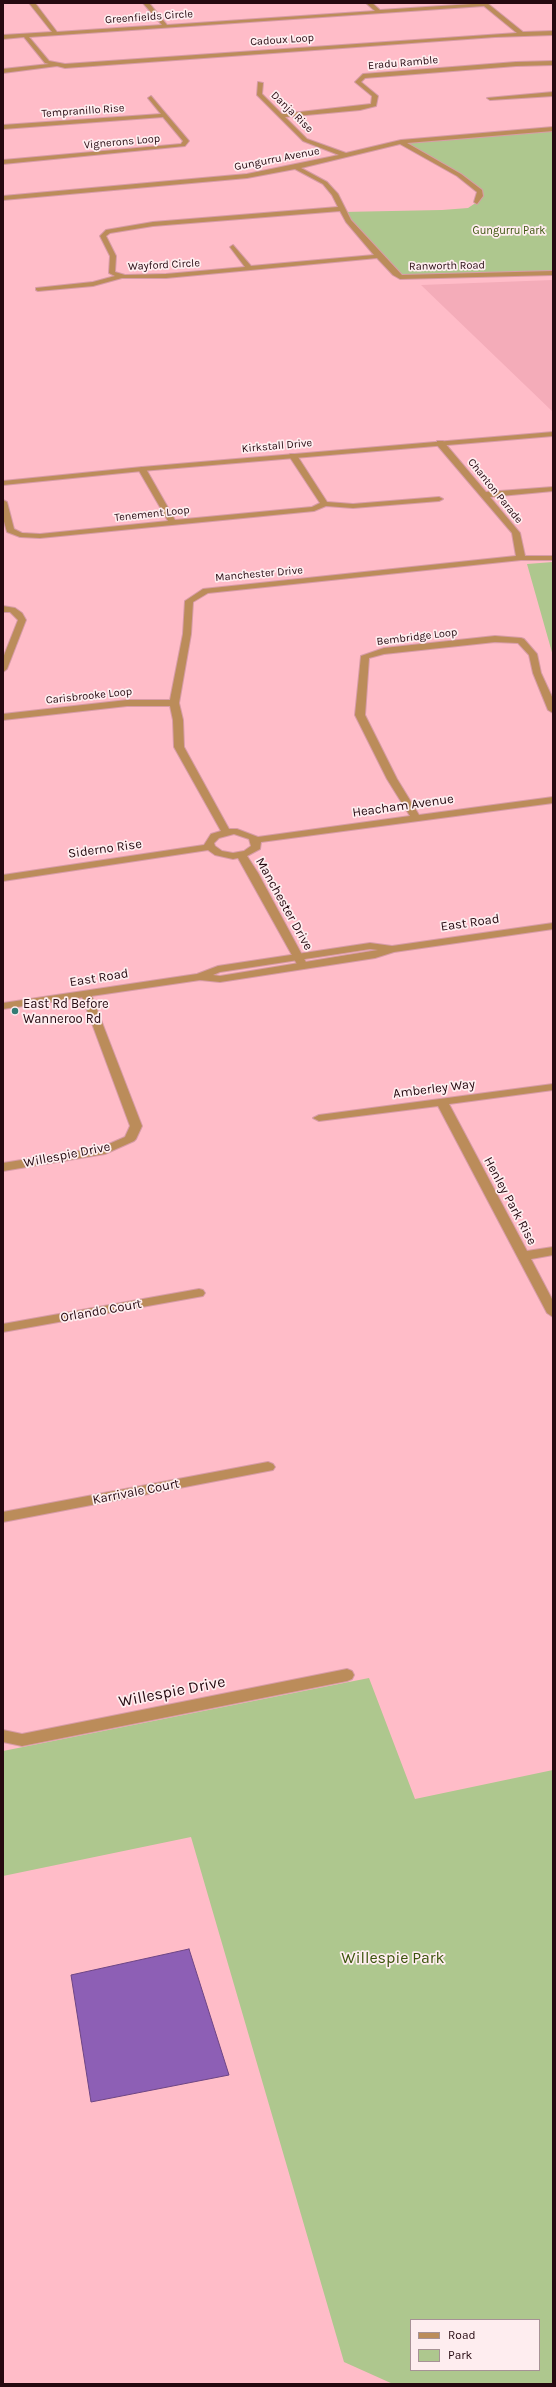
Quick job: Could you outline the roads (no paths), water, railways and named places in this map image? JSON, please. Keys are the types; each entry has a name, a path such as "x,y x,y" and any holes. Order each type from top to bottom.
{"street":[{"path":"32,3 56,34"},
{"path":"146,3 166,26"},
{"path":"369,3 379,12"},
{"path":"484,4 521,33"},
{"name":"Greenfields Circle","path":"3,37 484,4"},
{"name":"Cadoux Loop","path":"55,65 65,66 521,33 553,33"},
{"path":"26,36 47,62 55,65"},
{"name":"Eradu Ramble","path":"281,116 360,108 374,105 375,96 358,82 363,76 516,64 553,63"},
{"path":"3,71 55,65"},
{"name":"Danja Rise","path":"260,83 259,94 305,140 345,155"},
{"path":"490,98 553,94"},
{"name":"Vignerons Loop","path":"3,162 183,145 186,141 151,98"},
{"name":"Tempranillo Rise","path":"3,127 165,115"},
{"name":"Gungurru Avenue","path":"3,198 267,174 401,142 553,129"},
{"path":"401,142 464,179 480,191 480,196 477,202"},
{"name":"Ranworth Road","path":"296,167 325,183 335,194 348,221 395,274 408,278 553,273"},
{"name":"Wayford Circle","path":"341,209 153,224 108,231 103,236 113,256 112,273 119,276 159,276 379,256"},
{"path":"233,248 249,268"},
{"path":"38,288 93,284 119,276"},
{"name":"Kirkstall Drive","path":"3,483 142,469 553,434"},
{"name":"Chanton Parade","path":"440,443 516,533 521,558"},
{"path":"293,456 325,504"},
{"path":"142,469 173,523"},
{"path":"484,495 553,489"},
{"name":"Tenement Loop","path":"3,502 10,530 20,535 40,536 314,509 325,504 353,506 439,499"},
{"name":"Manchester Drive","path":"226,832 179,747 178,720 174,703 187,634 189,601 206,591 521,558 553,558"},
{"path":"3,609 12,610 19,615 22,620 3,669"},
{"name":"Bembridge Loop","path":"415,817 392,779 360,715 365,656 384,651 495,639 521,641 533,654 537,673 553,710"},
{"name":"Carisbrooke Loop","path":"3,705 4,716 127,703 174,703"},
{"name":"Heacham Avenue","path":"256,840 415,817 553,800"},
{"path":"226,832 241,832 256,840 256,847 241,855 225,855 210,847 209,843 214,836 226,832"},
{"name":"Siderno Rise","path":"3,878 210,847"},
{"name":"Manchester Drive","path":"241,855 253,873 300,962"},
{"name":"East Road","path":"3,1006 199,977 220,979 300,962 375,955 392,948 553,926"},
{"name":"Willespie Drive","path":"3,1167 105,1150 130,1139 136,1126 86,994"},
{"name":"Amberley Way","path":"319,1118 553,1087"},
{"name":"Henley Park Rise","path":"442,1102 553,1313"},
{"path":"523,1256 553,1251"},
{"name":"Orlando Court","path":"3,1328 199,1293"},
{"name":"Karrivale Court","path":"3,1517 268,1468"},
{"name":"Willespie Drive","path":"3,1736 22,1740 347,1675"}],"place":[{"name":"East Rd Before Wanneroo Rd","path":"15,1011"}],"park label":[{"name":"Gungurru Park","path":"509,231"},
{"name":"Willespie Park","path":"393,1958"}]}
